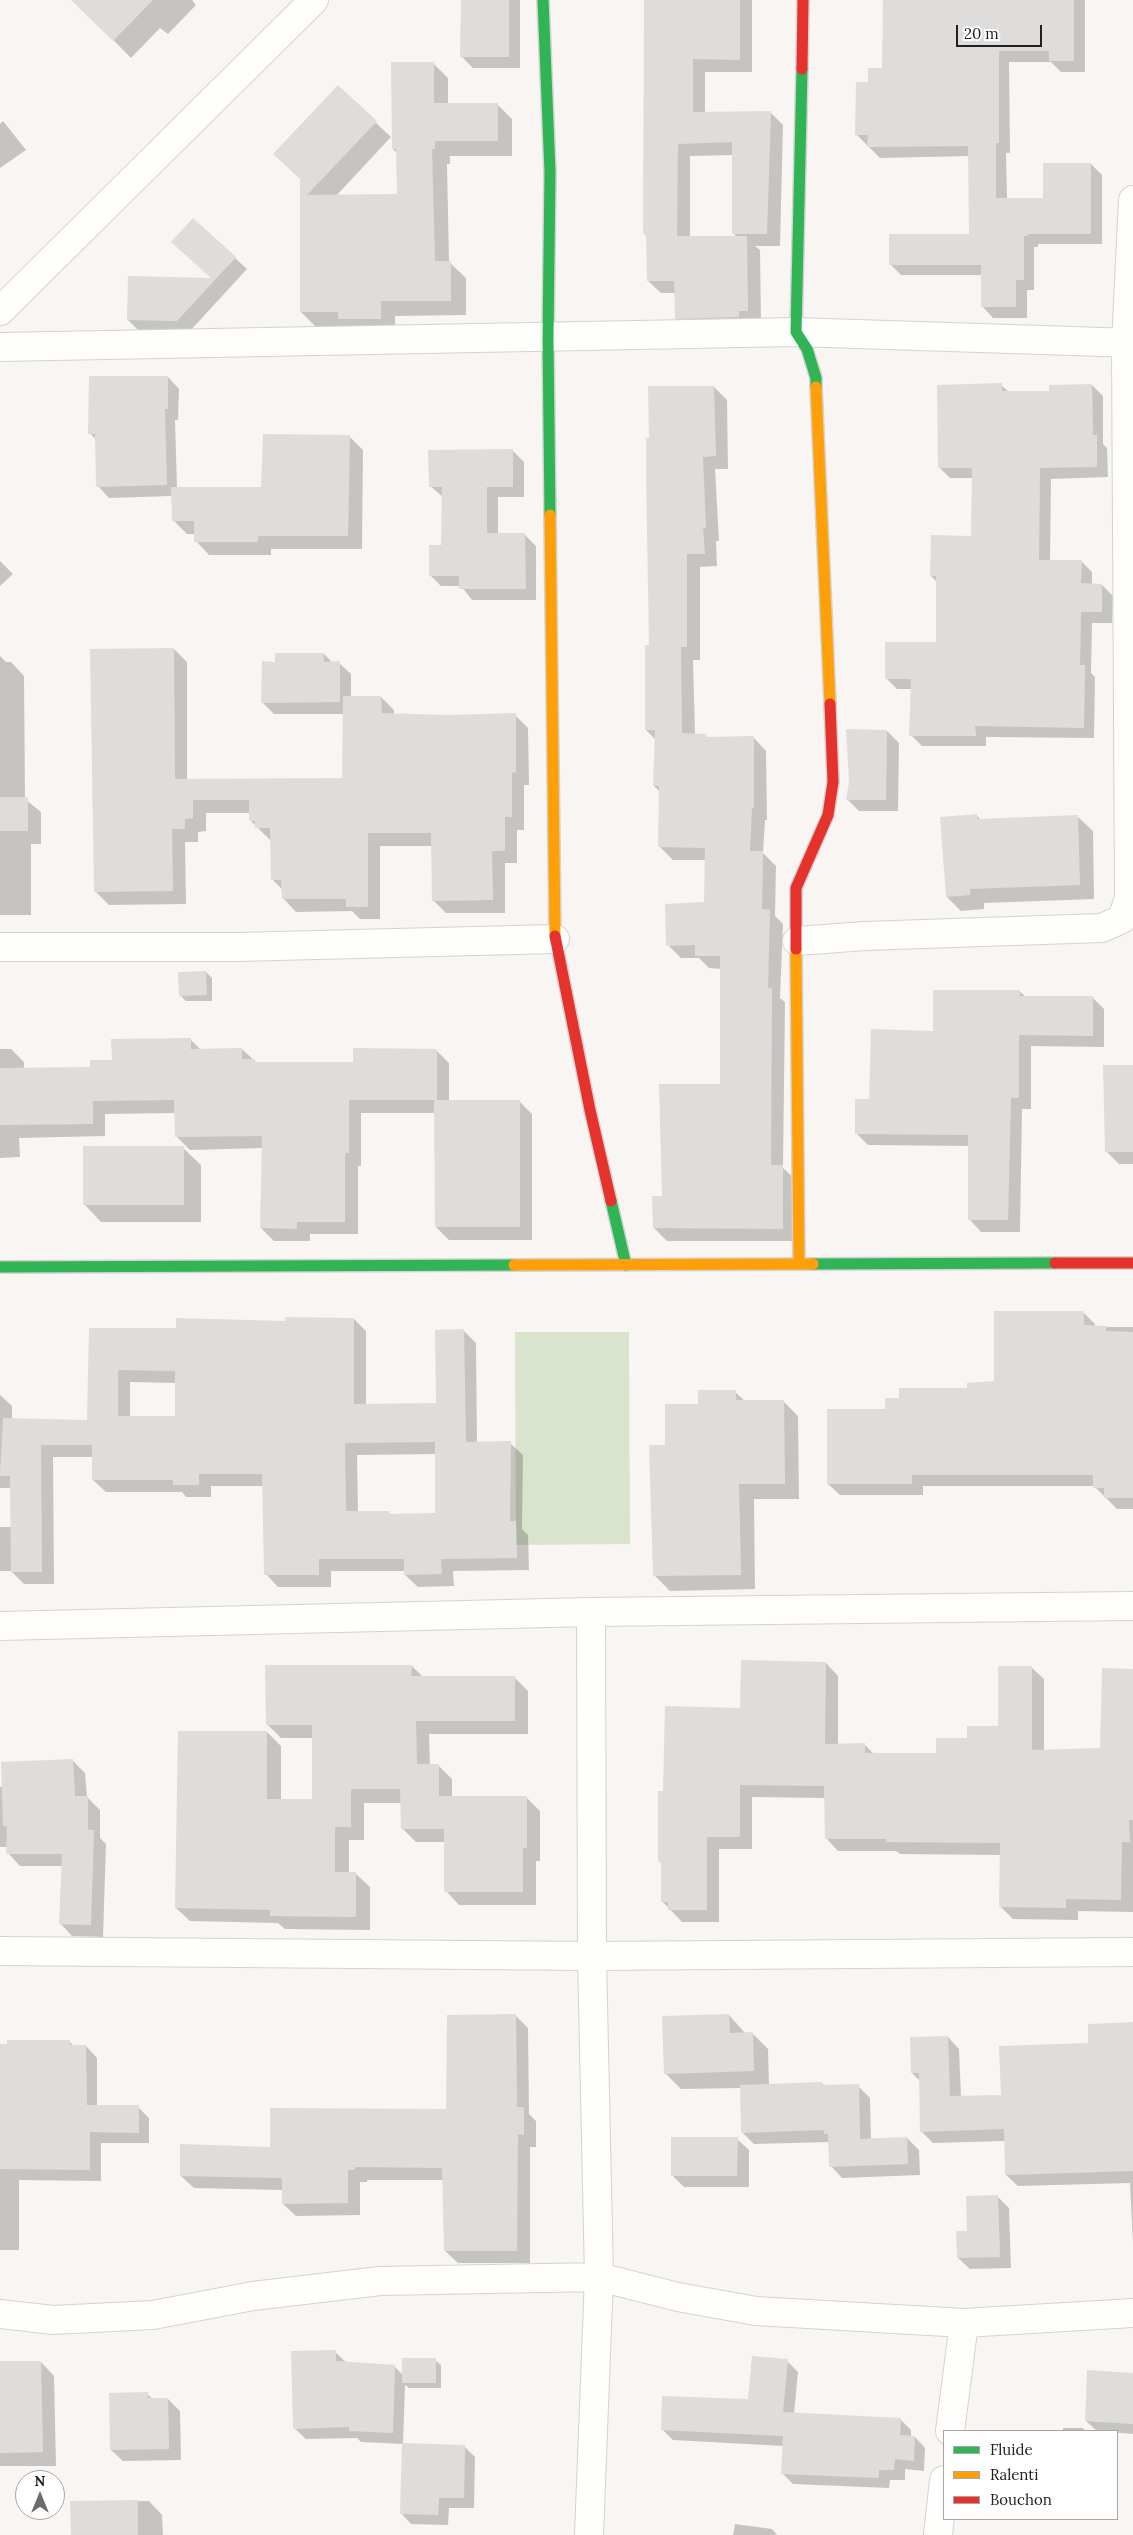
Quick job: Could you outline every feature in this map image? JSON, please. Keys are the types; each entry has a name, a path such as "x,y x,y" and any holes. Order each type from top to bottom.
{"street":[{"path":"0,310 314,0"},
{"path":"543,0 550,172 548,338 554,939 590,1110 626,1265"},
{"path":"799,1264 796,888 828,815 833,782 816,378 807,350 796,332 804,0"},
{"path":"797,941 865,936 1102,928 1122,919 1129,898 1129,343 1133,200"},
{"path":"0,347 796,332 1129,343"},
{"path":"0,947 237,947 554,939"},
{"path":"0,1267 1133,1263"},
{"path":"0,1626 591,1612 1133,1606"},
{"path":"589,2535 599,2277 592,1956 591,1612"},
{"path":"0,1951 592,1956 1133,1952"},
{"path":"0,2314 53,2320 143,2315 253,2296 380,2281 599,2277 678,2297 756,2311 964,2323 1133,2313"},
{"path":"950,2430 964,2323"},
{"path":"938,2535 943,2489"}],"green space":[{"path":"515,1332 629,1332 630,1544 516,1545"}],"building":[{"path":"71,0 153,0 113,41"},
{"path":"461,0 509,0 509,57 460,57"},
{"path":"644,0 740,0 740,60 693,59 693,112 771,111 767,234 732,234 732,142 678,144 677,236 747,236 748,311 739,311 739,317 675,319 674,281 647,281 646,233 643,233"},
{"path":"883,0 1074,0 1074,61 1049,61 1049,51 999,51 999,143 996,143 996,198 1043,198 1043,163 1091,163 1091,234 1028,234 1024,236 1024,280 1016,280 1016,307 981,307 981,265 889,265 889,234 969,234 968,146 867,147 868,135 855,135 856,82 868,82 868,68 882,68"},
{"path":"391,62 434,62 434,103 498,103 498,141 435,141 435,149 432,149 435,261 451,261 451,301 381,301 381,319 338,319 338,312 300,312 300,179 273,154 338,85 377,121 307,195 397,194 396,149 392,149"},
{"path":"193,218 236,257 177,321 127,320 128,276 211,278 171,242"},
{"path":"89,376 168,376 168,409 165,409 167,485 96,487 95,434 88,434"},
{"path":"1002,383 1002,391 1049,391 1049,385 1092,384 1093,435 1097,435 1097,467 1040,468 1039,560 1082,560 1081,583 1102,584 1102,612 1081,612 1080,665 1085,665 1084,728 975,726 976,736 909,736 911,679 885,679 885,642 936,642 936,576 930,576 931,535 971,536 972,468 938,468 937,385"},
{"path":"648,386 714,386 716,456 703,457 706,528 703,528 705,554 687,554 687,647 681,647 682,733 706,734 706,737 754,736 754,808 752,808 750,851 763,851 762,909 770,910 768,988 772,988 771,1165 783,1165 783,1229 653,1228 652,1196 662,1196 659,1084 720,1084 720,956 695,956 695,945 666,946 665,904 704,902 705,848 658,847 659,786 653,786 655,730 645,730 645,645 649,645 646,473 646,438 649,438"},
{"path":"263,434 350,435 348,536 258,536 258,542 194,542 194,521 172,521 171,487 261,487"},
{"path":"513,449 513,487 487,487 487,533 525,533 526,589 459,589 459,576 429,576 429,545 441,545 442,487 429,487 428,450"},
{"path":"174,648 175,779 342,778 343,696 381,696 382,713 448,715 516,713 516,772 512,773 512,817 505,817 505,851 492,851 493,900 432,901 431,833 368,833 368,907 346,907 346,899 282,899 281,880 271,880 270,828 255,828 255,821 249,821 249,800 193,800 193,818 185,819 185,829 172,829 173,891 94,892 90,649"},
{"path":"275,653 324,653 324,662 340,661 340,702 261,703 262,661 275,662"},
{"path":"846,729 887,730 886,800 846,800 849,782"},
{"path":"0,797 28,797 28,831 0,831"},
{"path":"977,814 977,819 1078,815 1080,885 970,889 970,895 946,897 940,817"},
{"path":"206,971 207,995 179,996 178,972"},
{"path":"933,990 1020,990 1020,996 1093,996 1093,1036 1019,1035 1019,1098 1011,1098 1008,1220 968,1220 968,1135 855,1134 855,1099 869,1099 871,1029 933,1031"},
{"path":"191,1038 191,1049 242,1048 242,1059 255,1059 255,1062 353,1062 353,1048 437,1049 437,1100 520,1100 520,1227 435,1227 434,1100 349,1100 349,1153 345,1153 345,1222 297,1222 297,1229 260,1228 262,1136 175,1137 174,1100 93,1101 93,1124 0,1125 0,1068 90,1067 90,1060 112,1060 111,1039"},
{"path":"1103,1065 1133,1065 1133,1152 1105,1152"},
{"path":"83,1146 184,1146 184,1205 83,1205"},
{"path":"994,1311 1084,1311 1084,1325 1106,1326 1106,1331 1133,1332 1133,1498 1104,1498 1104,1488 1093,1488 1093,1475 912,1475 912,1484 827,1484 827,1409 885,1409 885,1398 899,1398 899,1388 967,1388 967,1383 994,1381"},
{"path":"285,1317 354,1318 354,1404 436,1403 435,1330 464,1329 466,1442 511,1441 510,1521 516,1521 517,1558 441,1559 442,1574 404,1575 404,1559 319,1559 319,1575 264,1575 262,1474 199,1474 199,1485 173,1485 173,1480 92,1480 92,1445 41,1445 42,1572 11,1572 10,1476 0,1476 3,1418 87,1420 89,1328 176,1328 176,1318 285,1321","holes":["118,1370 175,1371 175,1416 118,1416","435,1442 435,1513 389,1514 389,1511 346,1511 345,1443"]},
{"path":"698,1390 736,1390 736,1400 784,1400 785,1484 739,1484 741,1575 653,1576 649,1445 665,1445 665,1404 698,1404"},
{"path":"741,1660 826,1662 825,1744 865,1743 865,1753 936,1753 936,1738 967,1738 967,1726 998,1726 998,1666 1032,1666 1032,1750 1100,1748 1102,1668 1133,1669 1133,1820 1129,1820 1130,1842 1122,1842 1121,1900 1066,1899 1066,1908 999,1907 1000,1843 886,1842 886,1839 825,1839 824,1786 740,1785 740,1837 707,1837 707,1910 668,1910 668,1902 661,1902 661,1862 658,1862 658,1791 663,1791 665,1706 740,1708"},
{"path":"265,1665 412,1665 411,1676 515,1676 515,1721 416,1721 417,1764 439,1764 439,1796 527,1796 527,1848 523,1848 523,1892 444,1892 444,1829 401,1829 400,1789 351,1789 351,1827 335,1827 335,1872 356,1872 356,1917 270,1916 270,1910 175,1908 178,1731 267,1731 267,1799 312,1799 312,1725 266,1725"},
{"path":"73,1759 75,1796 88,1796 88,1830 94,1830 91,1925 59,1924 62,1854 6,1854 7,1826 3,1826 1,1762"},
{"path":"516,2014 517,2107 524,2107 524,2135 518,2134 517,2251 444,2251 442,2168 355,2167 355,2170 348,2170 348,2203 282,2204 282,2178 180,2176 180,2144 270,2147 270,2108 446,2109 447,2015"},
{"path":"729,2014 730,2033 753,2032 754,2071 664,2074 662,2016"},
{"path":"1133,2022 1133,2171 1005,2175 1004,2129 920,2132 919,2073 911,2073 910,2037 948,2036 950,2096 1001,2095 999,2046 1088,2043 1088,2024"},
{"path":"7,2040 70,2040 70,2045 86,2045 87,2105 139,2105 139,2133 90,2132 90,2170 0,2169 0,2044 7,2044"},
{"path":"822,2082 822,2085 859,2084 860,2139 907,2137 908,2164 829,2167 828,2134 824,2134 824,2130 741,2133 740,2085"},
{"path":"671,2137 738,2137 737,2176 671,2176"},
{"path":"998,2195 1000,2257 957,2258 956,2231 967,2231 966,2196"},
{"path":"336,2350 336,2361 395,2365 393,2433 349,2431 349,2427 293,2429 291,2351"},
{"path":"752,2356 788,2359 783,2412 901,2418 900,2435 915,2436 914,2461 895,2459 894,2470 879,2470 879,2478 781,2474 783,2436 661,2430 662,2396 748,2399"},
{"path":"402,2358 436,2358 436,2383 402,2383"},
{"path":"0,2361 41,2361 43,2452 0,2453"},
{"path":"1087,2370 1133,2373 1133,2424 1085,2421"},
{"path":"148,2392 148,2398 168,2398 169,2449 110,2450 109,2393"},
{"path":"402,2443 465,2445 464,2498 439,2498 438,2515 400,2514"},
{"path":"138,2500 138,2535 71,2535 70,2501"}],"traffic: fast":[{"path":"543,0 550,172 548,338 550,515"},
{"path":"802,69 796,332 807,349 816,378 816,387"},
{"path":"611,1201 626,1265"},
{"path":"813,1264 1055,1263"},
{"path":"0,1267 514,1265"}],"traffic: slow":[{"path":"816,387 830,704"},
{"path":"550,515 555,936"},
{"path":"796,949 799,1264"},
{"path":"514,1265 813,1264"}],"traffic: jam":[{"path":"802,69 803,0"},
{"path":"796,949 796,888 828,815 833,782 830,704"},
{"path":"555,936 590,1110 611,1201"},
{"path":"1055,1263 1133,1263"}]}
